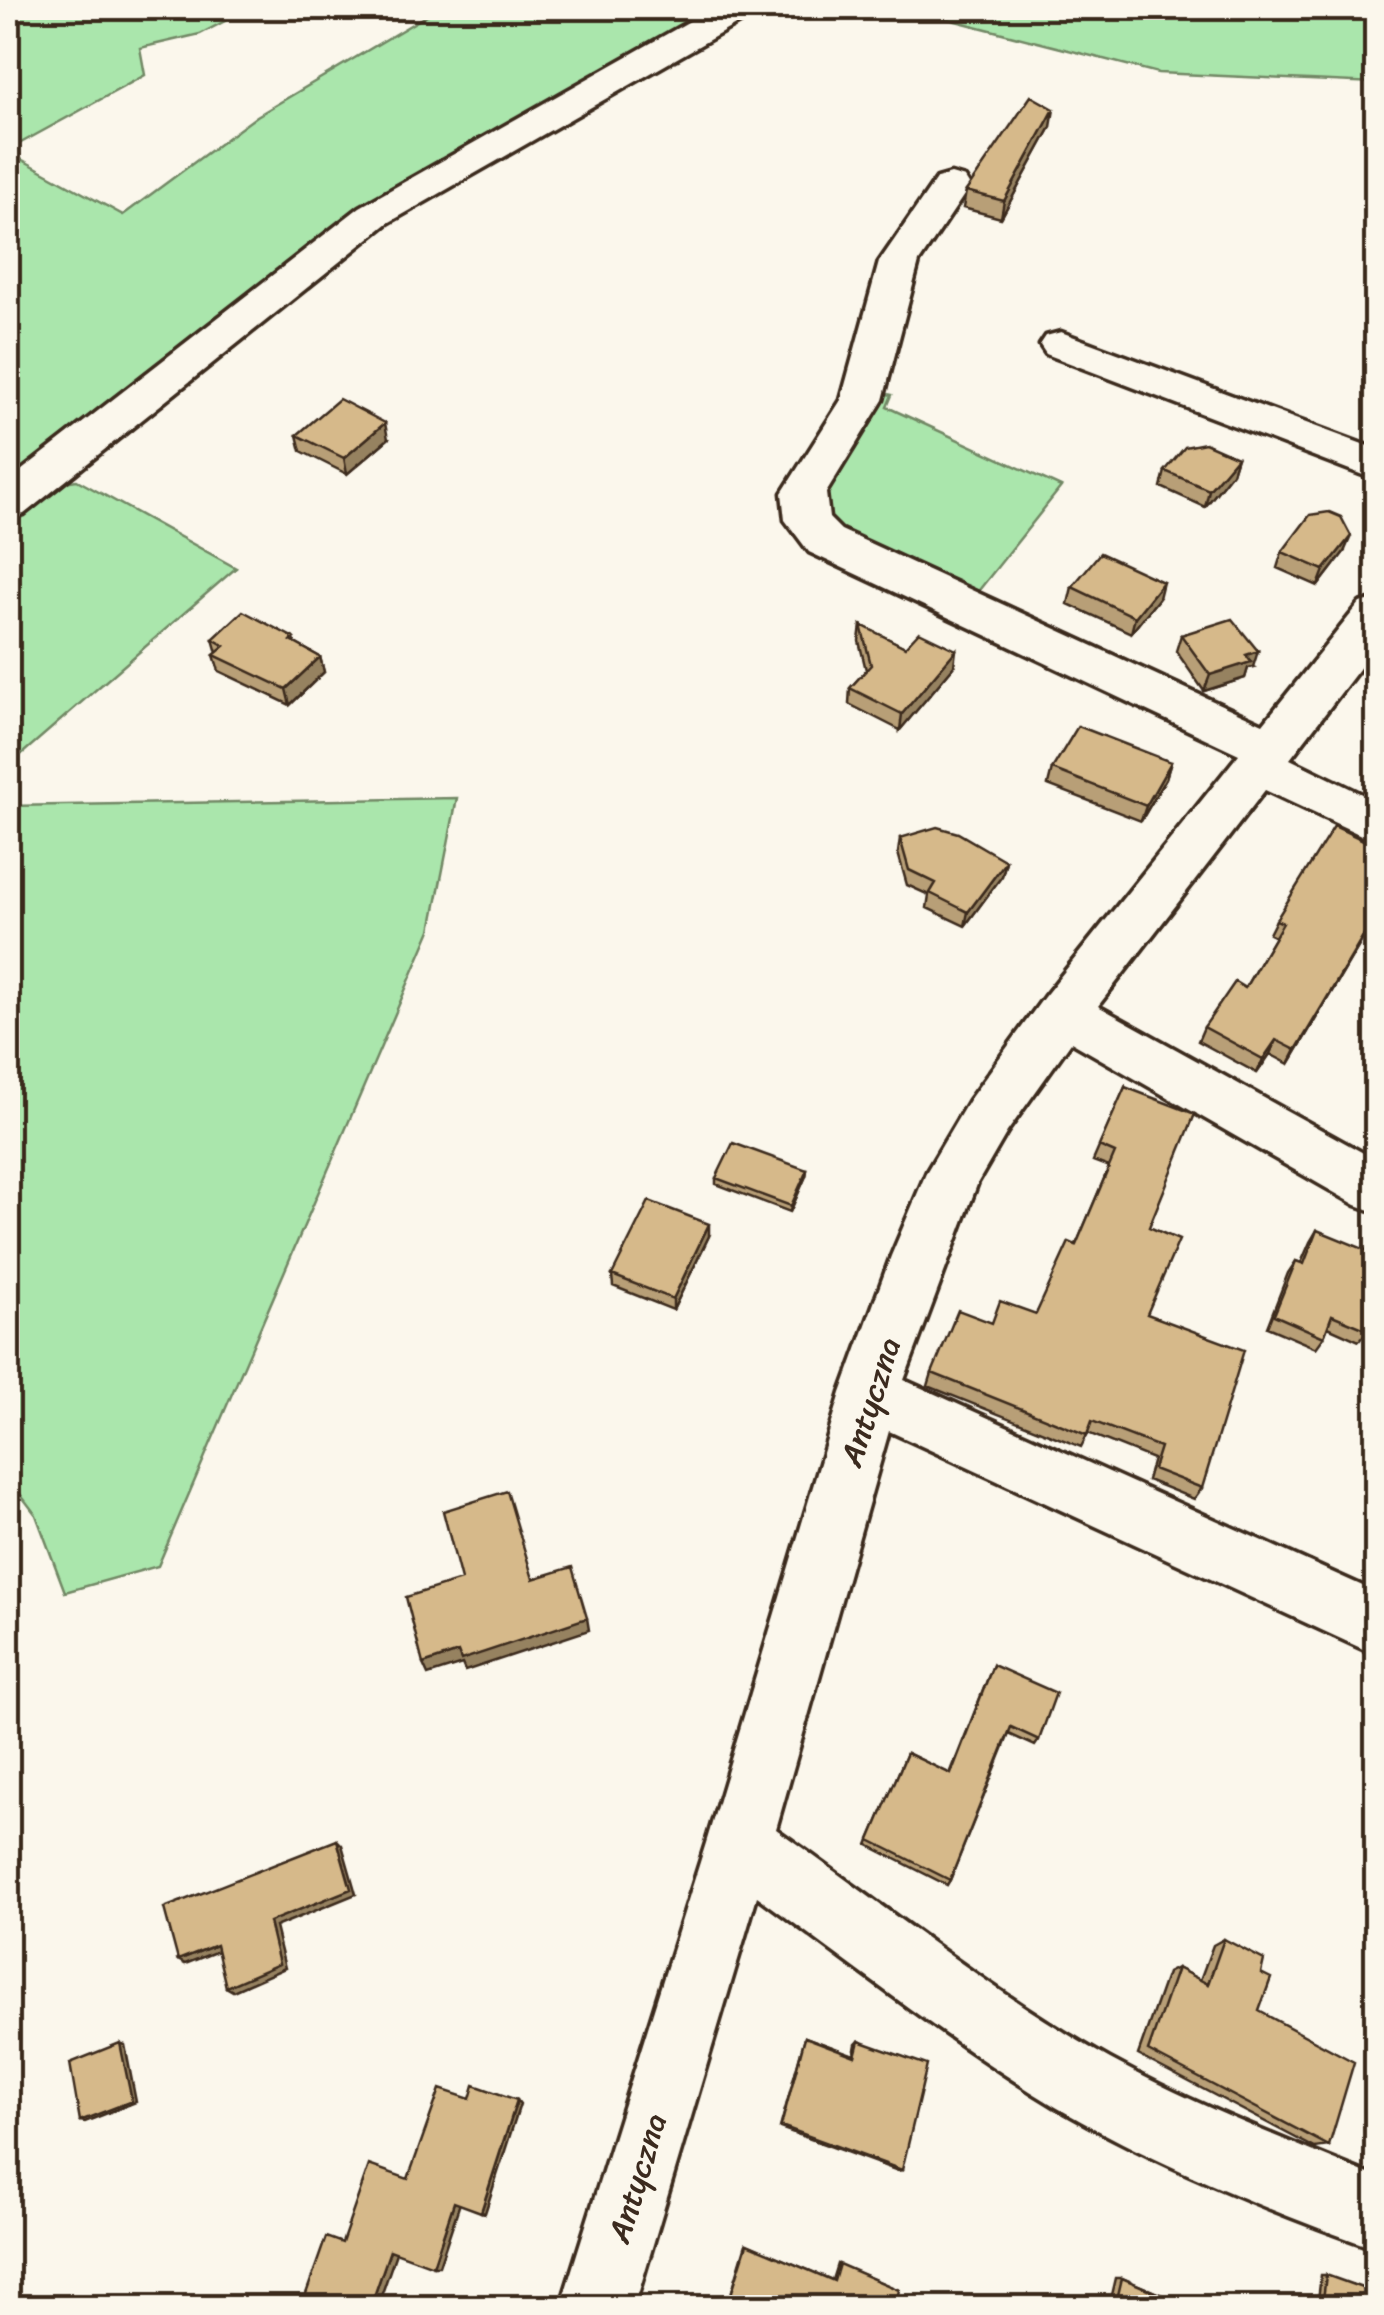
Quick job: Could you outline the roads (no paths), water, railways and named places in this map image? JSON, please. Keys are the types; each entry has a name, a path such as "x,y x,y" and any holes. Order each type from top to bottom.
{"street":[{"path":"8,503 374,216 738,8"},
{"path":"951,186 899,262 862,400 804,493 803,508 809,528 826,541 1266,758 1376,823"},
{"path":"1061,345 1376,465"},
{"name":"Antyczna","path":"597,2308 740,1844 870,1393 918,1256 955,1172 988,1116 1063,1012 1376,615"},
{"path":"1063,1012 1376,1188"},
{"path":"870,1393 1376,1624"},
{"path":"740,1844 1026,2048 1084,2084 1184,2136 1376,2213"}]}
